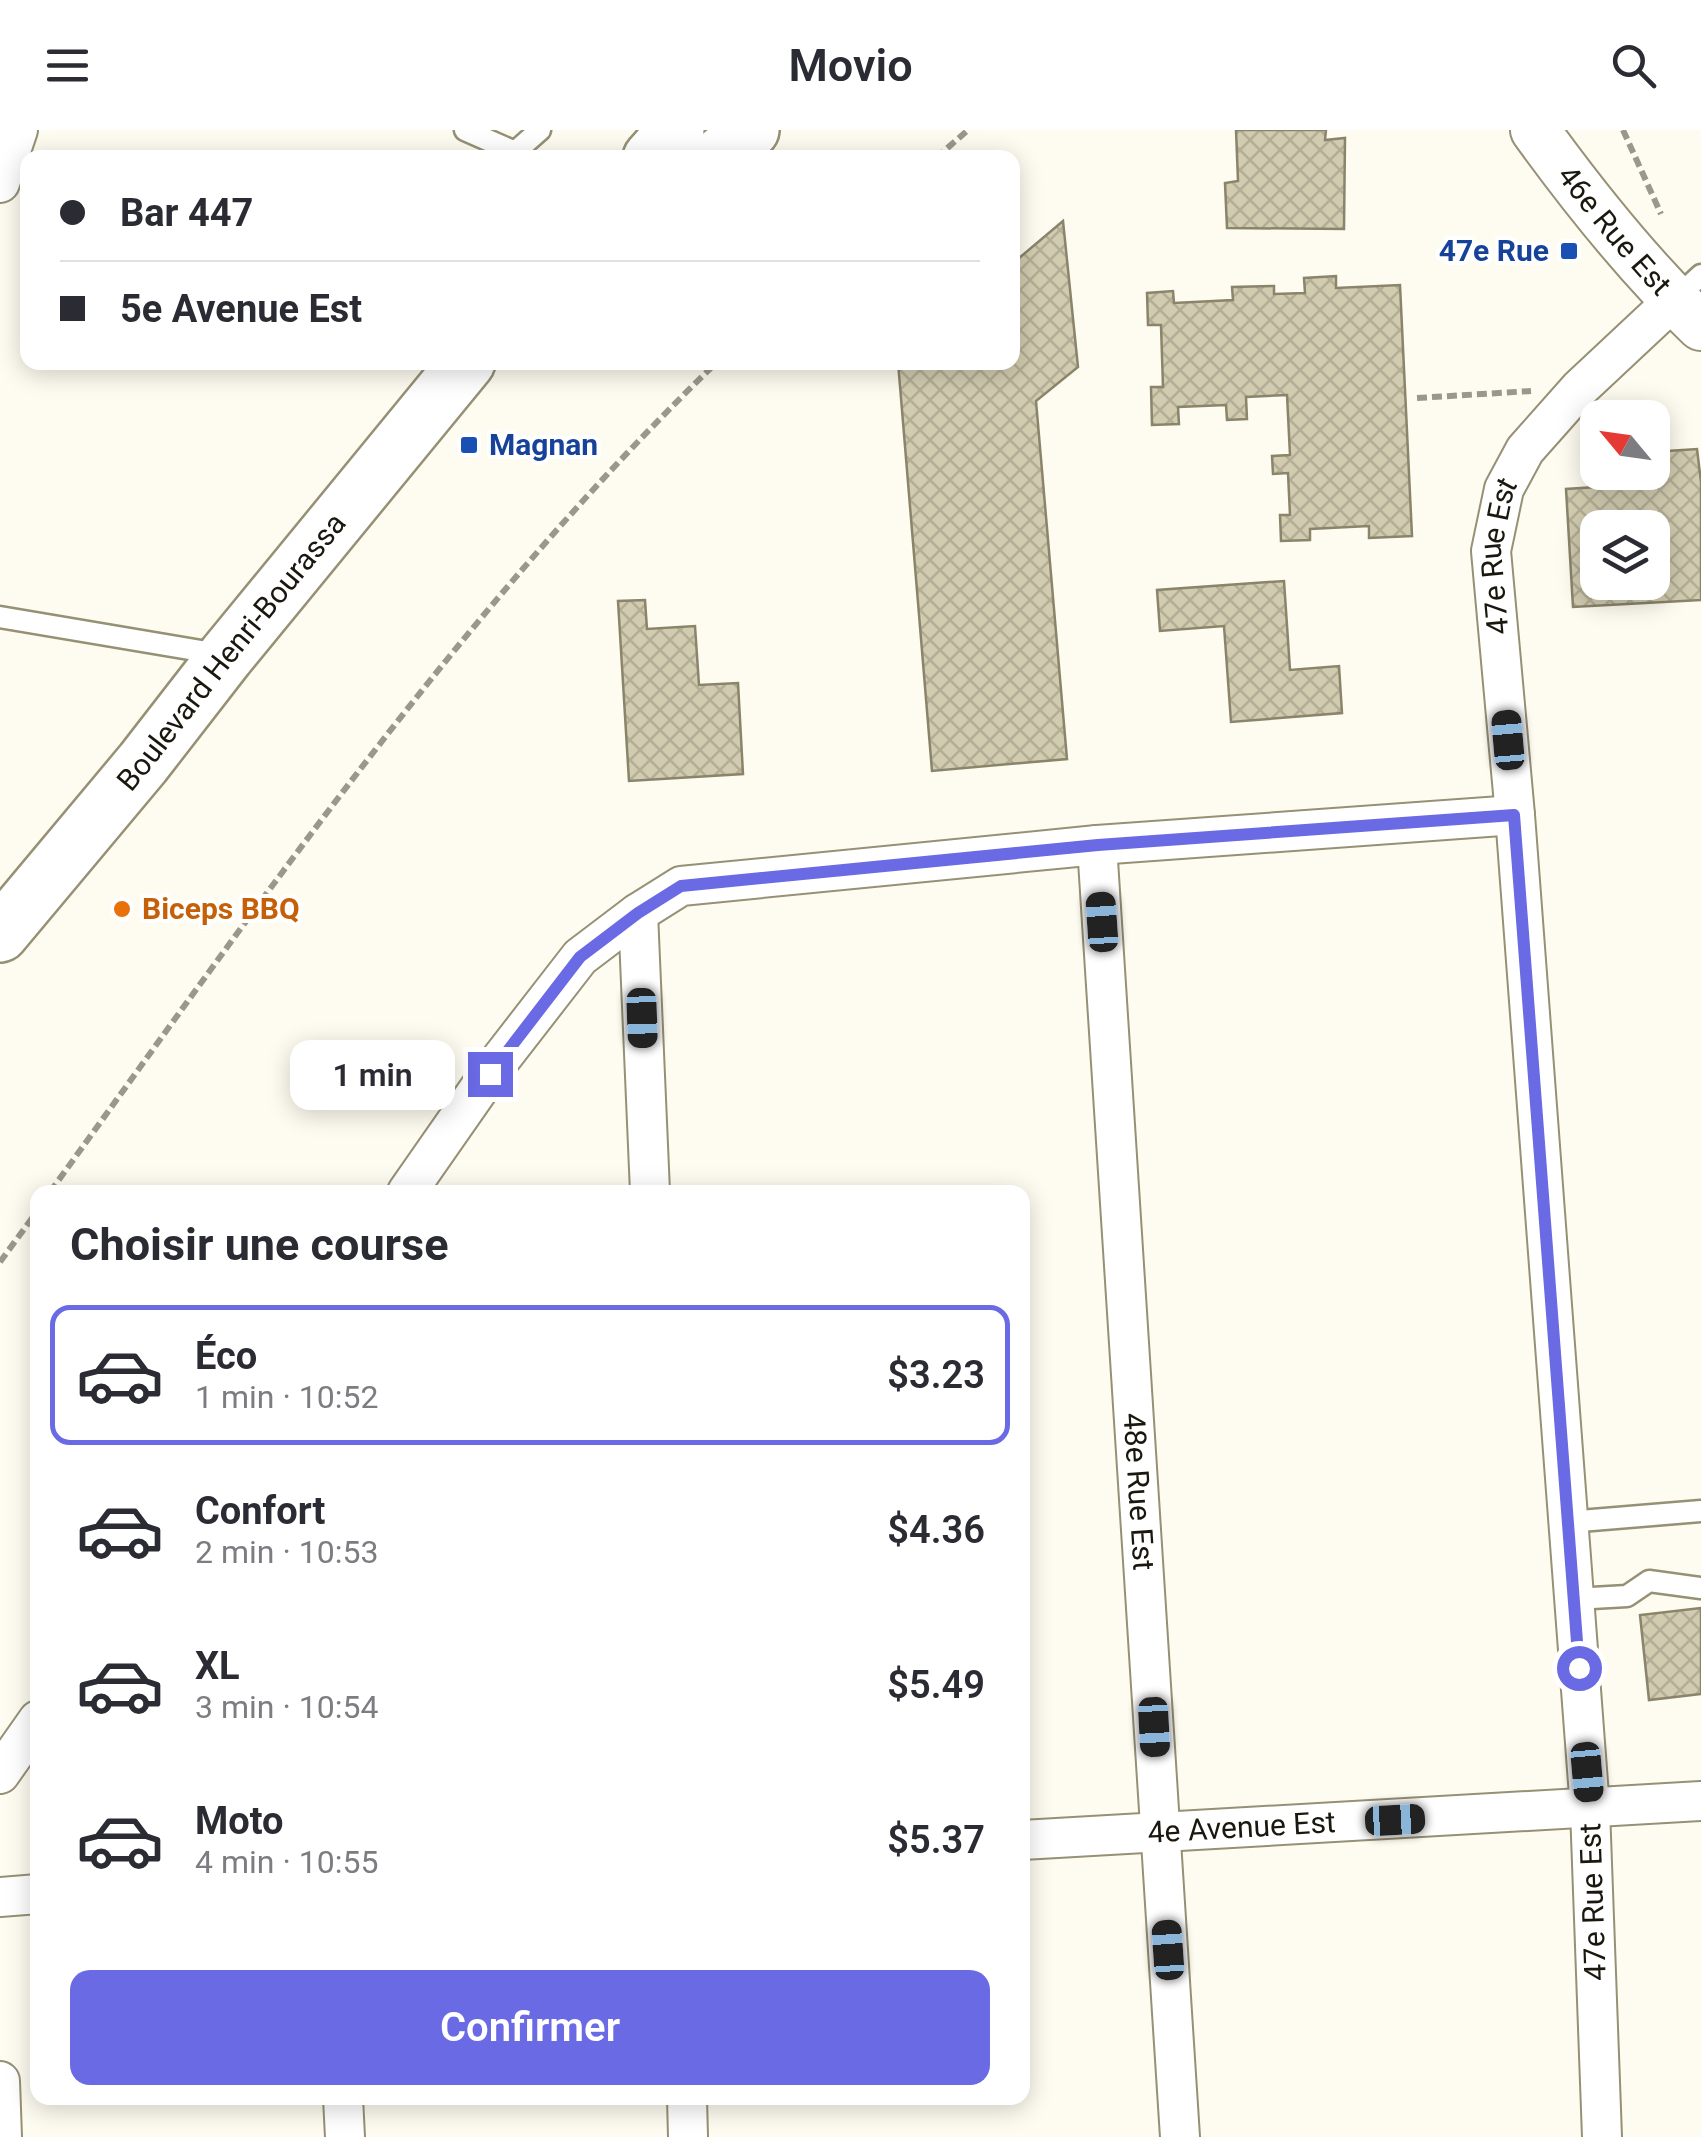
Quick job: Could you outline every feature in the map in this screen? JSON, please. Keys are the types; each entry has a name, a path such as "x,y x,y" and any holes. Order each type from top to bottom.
{"main road":[{"path":"658,150 676,130"},
{"path":"726,150 750,130"},
{"name":"Boulevard Henri-Bourassa","path":"0,934 143,763 457,370"}],"street":[{"path":"0,183 18,130"},
{"name":"46e Rue Est","path":"1536,130 1579,191 1692,300"},
{"name":"47e Rue Est","path":"1602,2137 1590,1809 1491,551 1504,488 1525,450 1580,388 1692,300"},
{"path":"412,1185 490,1074 580,957 681,886 1098,845 1514,815"},
{"name":"48e Rue Est","path":"1098,845 1180,2137"},
{"path":"638,913 650,1185"},
{"path":"0,1774 30,1731"},
{"name":"4e Avenue Est","path":"1030,1840 1701,1801"},
{"path":"0,1897 30,1895"},
{"path":"0,2081 2,2137"},
{"path":"343,2105 345,2137"},
{"path":"687,2105 688,2137"}],"lane":[{"path":"465,130 507,150"},
{"path":"522,150 540,130"},
{"path":"0,616 226,656"},
{"path":"1568,1522 1701,1511"},
{"path":"1574,1599 1627,1596 1649,1581 1701,1588"}],"path":[{"path":"945,150 968,130"},
{"path":"1623,130 1660,214"},
{"path":"55,1185 296,852 406,710 539,552 710,370"},
{"path":"1417,398 1580,388"},
{"path":"0,1262 30,1221"}],"building":[{"path":"1236,130 1326,130 1325,140 1345,138 1344,229 1227,228 1225,183 1238,181"},
{"path":"1063,221 1078,367 1036,401 1067,759 932,771 899,370 1020,370 1020,257"},
{"path":"1336,276 1336,288 1400,285 1412,536 1369,538 1369,526 1310,529 1310,540 1281,541 1280,515 1290,515 1288,473 1273,474 1272,456 1290,455 1287,395 1246,397 1247,419 1227,420 1226,405 1178,407 1179,424 1152,425 1151,387 1163,387 1161,325 1148,325 1147,293 1173,291 1174,303 1233,300 1232,287 1274,286 1274,294 1305,293 1304,278"},
{"path":"1697,449 1701,482 1701,600 1573,607 1566,489 1670,490 1670,451"},
{"path":"1284,581 1290,670 1339,666 1342,713 1231,722 1224,626 1160,631 1157,590"},
{"path":"645,600 647,629 695,626 699,685 738,683 743,774 629,781 618,601"},
{"path":"1701,1608 1701,1694 1649,1700 1640,1615"}],"place":[{"name":"47e Rue","path":"1569,251"},
{"name":"Magnan","path":"469,445"},
{"name":"Biceps BBQ","path":"122,909"}],"route":[{"path":"490,1074 580,957 681,886 1098,845 1514,815 1579,1668"}]}
